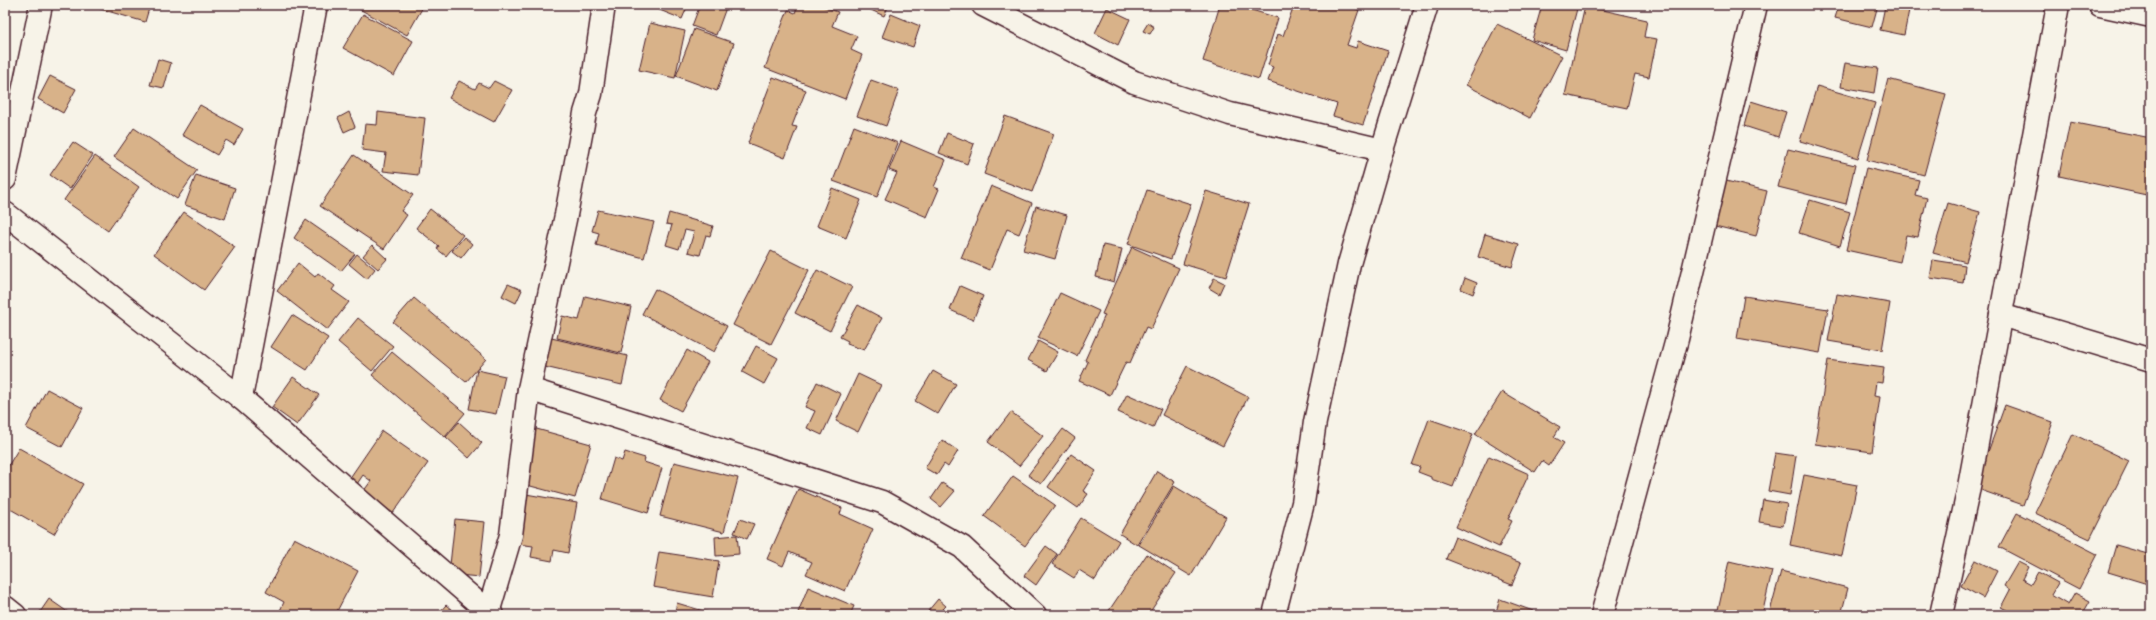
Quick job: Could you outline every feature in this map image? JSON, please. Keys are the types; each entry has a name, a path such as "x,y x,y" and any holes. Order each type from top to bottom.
{"street":[{"path":"5,179 41,5"},
{"path":"240,398 316,5"},
{"path":"5,213 240,398 490,614 512,535 529,389 590,94 604,5"},
{"path":"983,5 1134,82 1230,114 1382,150"},
{"path":"1274,615 1303,502 1315,422 1349,264 1382,150 1427,5"},
{"path":"1602,615 1677,339 1756,5"},
{"path":"1941,615 1968,492 2058,5"},
{"path":"2100,5 2151,16"},
{"path":"2001,315 2151,360"},
{"path":"529,389 882,502 962,547 1035,615"},
{"path":"5,607 15,615"}],"building":[{"path":"87,5 150,5 145,22"},
{"path":"352,5 424,5 407,35"},
{"path":"653,5 688,5 682,19 652,7"},
{"path":"700,5 727,5 716,35 692,26"},
{"path":"798,5 819,5 838,12 832,26 857,36 851,50 862,55 845,99 765,68 788,10 795,13"},
{"path":"860,5 889,5 884,16"},
{"path":"1220,5 1235,5 1278,18 1259,79 1203,61"},
{"path":"1294,5 1344,5 1359,10 1347,45 1356,48 1358,41 1388,51 1363,125 1333,116 1337,104 1268,81 1273,67 1268,65 1278,34 1283,36"},
{"path":"1370,5 1383,5 1381,9"},
{"path":"1451,5 1467,5 1466,9"},
{"path":"1495,5 1511,5 1510,9"},
{"path":"1542,5 1578,5 1566,50 1532,40"},
{"path":"1839,5 1878,5 1872,27 1835,18"},
{"path":"1585,6 1647,20 1644,37 1657,39 1649,77 1635,74 1627,108 1565,95"},
{"path":"1885,6 1909,10 1904,35 1880,30"},
{"path":"1107,8 1130,19 1118,45 1095,33"},
{"path":"363,14 413,41 394,76 343,48"},
{"path":"891,14 920,26 913,47 882,37"},
{"path":"650,23 685,31 675,78 639,70"},
{"path":"1148,23 1154,27 1150,34 1143,31"},
{"path":"1497,24 1562,56 1530,118 1466,85"},
{"path":"694,29 734,43 717,91 676,76"},
{"path":"158,59 171,63 164,88 150,85"},
{"path":"1845,63 1878,68 1874,93 1841,87"},
{"path":"50,76 76,89 63,113 38,99"},
{"path":"773,77 806,90 792,126 797,127 785,158 748,143"},
{"path":"1888,79 1946,94 1924,175 1867,160"},
{"path":"871,80 899,90 886,126 857,116"},
{"path":"459,81 475,89 479,83 489,88 494,81 512,90 494,122 449,98"},
{"path":"1817,86 1875,103 1858,158 1800,141"},
{"path":"1751,101 1786,112 1778,137 1744,126"},
{"path":"200,105 243,129 234,145 226,140 217,155 182,135"},
{"path":"349,112 355,127 344,132 338,118"},
{"path":"378,112 425,118 418,175 383,171 386,153 362,150 365,124 377,125"},
{"path":"1005,116 1054,134 1032,192 984,174"},
{"path":"2070,122 2151,138 2151,196 2059,176"},
{"path":"854,126 898,143 877,197 833,181"},
{"path":"134,128 197,170 177,199 114,157"},
{"path":"947,133 974,144 967,164 939,153"},
{"path":"901,141 946,160 934,187 939,189 927,217 885,199 897,173 889,170"},
{"path":"73,142 93,155 70,189 50,175"},
{"path":"1788,149 1855,165 1846,204 1778,187"},
{"path":"354,155 413,195 401,211 407,215 384,249 320,206"},
{"path":"95,156 139,187 108,231 64,200"},
{"path":"1866,168 1919,180 1915,195 1927,198 1918,237 1906,235 1900,262 1846,250"},
{"path":"196,175 235,188 225,219 185,205"},
{"path":"1726,181 1767,191 1756,236 1715,226"},
{"path":"991,186 1032,203 1019,234 1007,229 990,270 961,258"},
{"path":"832,188 861,200 846,238 817,226"},
{"path":"1147,190 1191,204 1171,259 1128,244"},
{"path":"1206,191 1249,204 1226,277 1183,264"},
{"path":"1810,200 1850,212 1840,246 1799,233"},
{"path":"1948,203 1980,212 1966,262 1933,253"},
{"path":"1036,206 1067,215 1055,259 1023,250"},
{"path":"430,209 463,235 446,256 437,249 439,246 416,228"},
{"path":"598,210 654,222 644,258 596,245 599,233 592,231"},
{"path":"184,212 235,247 204,290 154,254"},
{"path":"669,213 713,226 710,236 706,235 700,255 688,252 694,232 685,230 679,249 666,245 672,225 666,224"},
{"path":"306,220 355,254 341,271 294,238"},
{"path":"1485,234 1519,244 1512,267 1478,257"},
{"path":"464,237 472,244 461,258 452,251"},
{"path":"372,245 387,259 378,269 363,256"},
{"path":"1103,245 1122,249 1114,282 1096,277"},
{"path":"1132,247 1179,268 1151,329 1146,327 1130,363 1126,362 1110,395 1079,381 1088,362 1085,360 1105,315 1102,314"},
{"path":"771,251 809,270 771,344 733,325"},
{"path":"357,254 375,269 367,279 349,264"},
{"path":"1933,260 1965,265 1963,283 1930,278"},
{"path":"298,263 315,277 318,273 335,286 332,290 349,302 327,330 277,291"},
{"path":"817,270 852,287 830,331 795,313"},
{"path":"1214,278 1224,283 1219,294 1209,288"},
{"path":"1465,278 1477,283 1473,294 1461,289"},
{"path":"508,284 522,290 516,303 502,296"},
{"path":"960,286 983,296 973,320 950,310"},
{"path":"655,289 727,326 714,352 642,314"},
{"path":"1060,293 1099,311 1077,356 1038,338"},
{"path":"1837,294 1890,303 1882,350 1828,341"},
{"path":"585,296 631,307 621,353 557,338 562,316 579,320"},
{"path":"1744,296 1828,309 1820,353 1737,339"},
{"path":"414,298 486,359 466,382 393,322"},
{"path":"858,305 882,318 864,350 847,344 848,341 840,337"},
{"path":"292,315 328,338 307,370 271,347"},
{"path":"358,318 393,346 372,371 338,342"},
{"path":"543,336 628,356 622,385 536,365"},
{"path":"1038,341 1058,352 1047,371 1028,360"},
{"path":"756,346 778,358 764,384 742,372"},
{"path":"687,350 708,362 681,411 660,400"},
{"path":"392,352 465,413 445,437 372,375"},
{"path":"1828,360 1884,368 1882,383 1876,382 1874,396 1880,397 1872,452 1815,444"},
{"path":"1187,366 1248,397 1223,446 1162,415"},
{"path":"477,370 505,376 496,414 469,409"},
{"path":"933,371 956,384 938,414 915,401"},
{"path":"858,374 881,385 858,432 836,421"},
{"path":"293,377 319,395 297,425 272,407"},
{"path":"817,382 841,394 822,435 807,428 815,411 805,407"},
{"path":"47,389 83,408 62,447 26,428"},
{"path":"1502,392 1560,427 1554,437 1564,443 1549,466 1542,461 1535,472 1475,434"},
{"path":"1127,394 1161,409 1153,428 1118,412"},
{"path":"2005,405 2053,422 2023,505 1975,488"},
{"path":"1011,412 1043,436 1019,466 988,442"},
{"path":"1429,419 1473,434 1453,487 1431,479 1431,477 1418,472 1420,467 1412,465"},
{"path":"459,422 482,443 469,458 446,437"},
{"path":"533,428 591,444 575,498 523,484"},
{"path":"1063,429 1075,438 1041,484 1028,475"},
{"path":"382,431 428,463 393,513 363,492 371,481 363,475 355,487 347,482"},
{"path":"2073,434 2129,461 2090,539 2035,513"},
{"path":"942,440 958,451 948,467 944,464 937,475 925,468"},
{"path":"19,448 83,484 54,534 5,506 5,471"},
{"path":"625,452 645,458 644,462 662,468 648,513 602,499 614,458 622,461"},
{"path":"1775,453 1796,456 1790,495 1768,491"},
{"path":"1071,454 1096,471 1083,491 1088,494 1078,508 1048,487"},
{"path":"1489,456 1529,474 1508,519 1512,521 1499,547 1456,527"},
{"path":"674,462 738,478 724,532 660,516"},
{"path":"1157,471 1175,482 1137,545 1120,534"},
{"path":"1804,475 1857,485 1842,556 1790,545"},
{"path":"1013,476 1055,505 1025,546 984,516"},
{"path":"942,483 955,491 941,507 931,499"},
{"path":"1174,486 1226,517 1191,576 1139,545"},
{"path":"798,489 842,508 840,514 873,529 845,591 806,574 812,562 789,552 783,566 767,559"},
{"path":"526,494 577,503 568,553 554,550 552,561 531,557 533,546 518,544"},
{"path":"1763,500 1787,504 1783,526 1759,522"},
{"path":"2017,513 2097,554 2079,589 1999,547"},
{"path":"1081,518 1119,541 1095,580 1079,570 1074,578 1052,564"},
{"path":"455,519 485,522 479,577 449,574"},
{"path":"740,519 754,524 747,539 734,533"},
{"path":"737,535 739,554 716,556 715,537"},
{"path":"1455,537 1521,563 1512,585 1446,559"},
{"path":"294,538 358,571 335,615 278,615 284,602 266,592"},
{"path":"2116,545 2151,555 2151,585 2108,572"},
{"path":"1046,546 1057,554 1036,585 1024,576"},
{"path":"659,552 719,561 713,597 653,587"},
{"path":"1147,554 1176,573 1148,615 1106,615"},
{"path":"1975,560 1997,571 1983,598 1961,586"},
{"path":"1729,561 1772,571 1762,615 1717,615"},
{"path":"2018,562 2028,567 2022,579 2031,584 2038,572 2058,583 2051,595 2068,605 2075,593 2090,601 2082,615 2016,615 2001,607 2010,590 2004,586"},
{"path":"1781,571 1848,588 1841,615 1769,615"},
{"path":"808,587 854,606 850,615 797,615"},
{"path":"49,599 72,615 38,615"},
{"path":"938,599 946,606 937,615 933,615 928,611"},
{"path":"1500,599 1533,611 1532,615 1495,615"},
{"path":"677,603 710,613 709,615 674,615"},
{"path":"446,605 458,615 437,615"}]}
